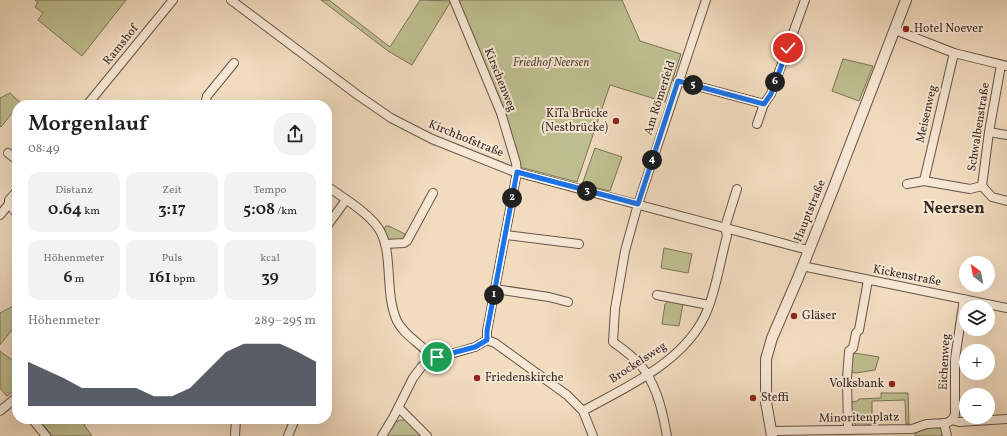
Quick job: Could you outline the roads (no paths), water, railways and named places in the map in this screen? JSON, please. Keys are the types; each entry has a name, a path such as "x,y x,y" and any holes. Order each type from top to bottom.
{"street":[{"name":"Ramshof","path":"91,100 173,0"},
{"name":"Kirchhofstraße","path":"231,0 352,92 391,118 432,139 517,172 808,250"},
{"name":"Kirschenweg","path":"454,0 501,114 516,163 517,172"},
{"name":"Am Römerfeld","path":"647,375 629,354 613,342 615,308 625,251 638,204 706,0"},
{"path":"757,124 764,104 771,94 806,0"},
{"name":"Hauptstraße","path":"772,434 766,402 766,359 772,338 834,188 906,0"},
{"path":"895,30 954,53 1004,66"},
{"name":"Meisenweg","path":"924,181 954,53"},
{"path":"206,100 207,96 234,63"},
{"name":"Schwalbenstraße","path":"1004,66 989,132 982,186 992,197 1007,201"},
{"path":"678,81 764,104"},
{"path":"989,132 1007,135"},
{"path":"8,153 12,156"},
{"path":"487,340 487,331 517,172"},
{"path":"907,184 924,181 970,189 982,186"},
{"path":"725,227 737,189"},
{"path":"332,190 366,215 379,229 385,244 392,307 398,323 409,336 428,352 433,359"},
{"path":"385,244 404,243 407,241 433,193"},
{"path":"0,215 9,204 9,200 12,196"},
{"path":"332,219 346,200"},
{"path":"9,204 12,208"},
{"name":"Brockelsweg","path":"583,411 647,375 675,354 690,339 702,323 709,305 727,236 725,227"},
{"path":"506,235 579,244"},
{"name":"Kickenstraße","path":"802,266 1007,308"},
{"path":"848,430 847,378 849,351 854,348 856,333 859,330 868,280"},
{"path":"495,289 550,297 568,302"},
{"path":"658,296 709,305"},
{"name":"Eichenweg","path":"947,436 948,422 955,414 954,374 964,299"},
{"path":"382,436 399,408 415,375 422,366 433,359 475,347 487,340"},
{"path":"487,340 495,344 567,395 583,411 593,436"},
{"path":"647,375 663,414 667,436"},
{"path":"0,411 12,402"},
{"path":"399,408 427,436"},
{"name":"Minoritenplatz","path":"772,434 912,428 928,424 948,422 1007,419"},
{"path":"36,424 46,436"},
{"path":"234,436 235,424"},
{"path":"288,436 293,424"}],"place":[{"name":"Hotel Noever","path":"906,29"},
{"name":"KiTa Brücke (Nestbrücke)","path":"616,121"},
{"name":"Gläser","path":"794,316"},
{"name":"Friedenskirche","path":"477,378"},
{"name":"Volksbank","path":"892,384"},
{"name":"Steffi","path":"753,398"}],"district":[{"name":"Neersen","path":"954,209"}],"park label":[{"name":"Friedhof Neersen","path":"551,63"}]}
